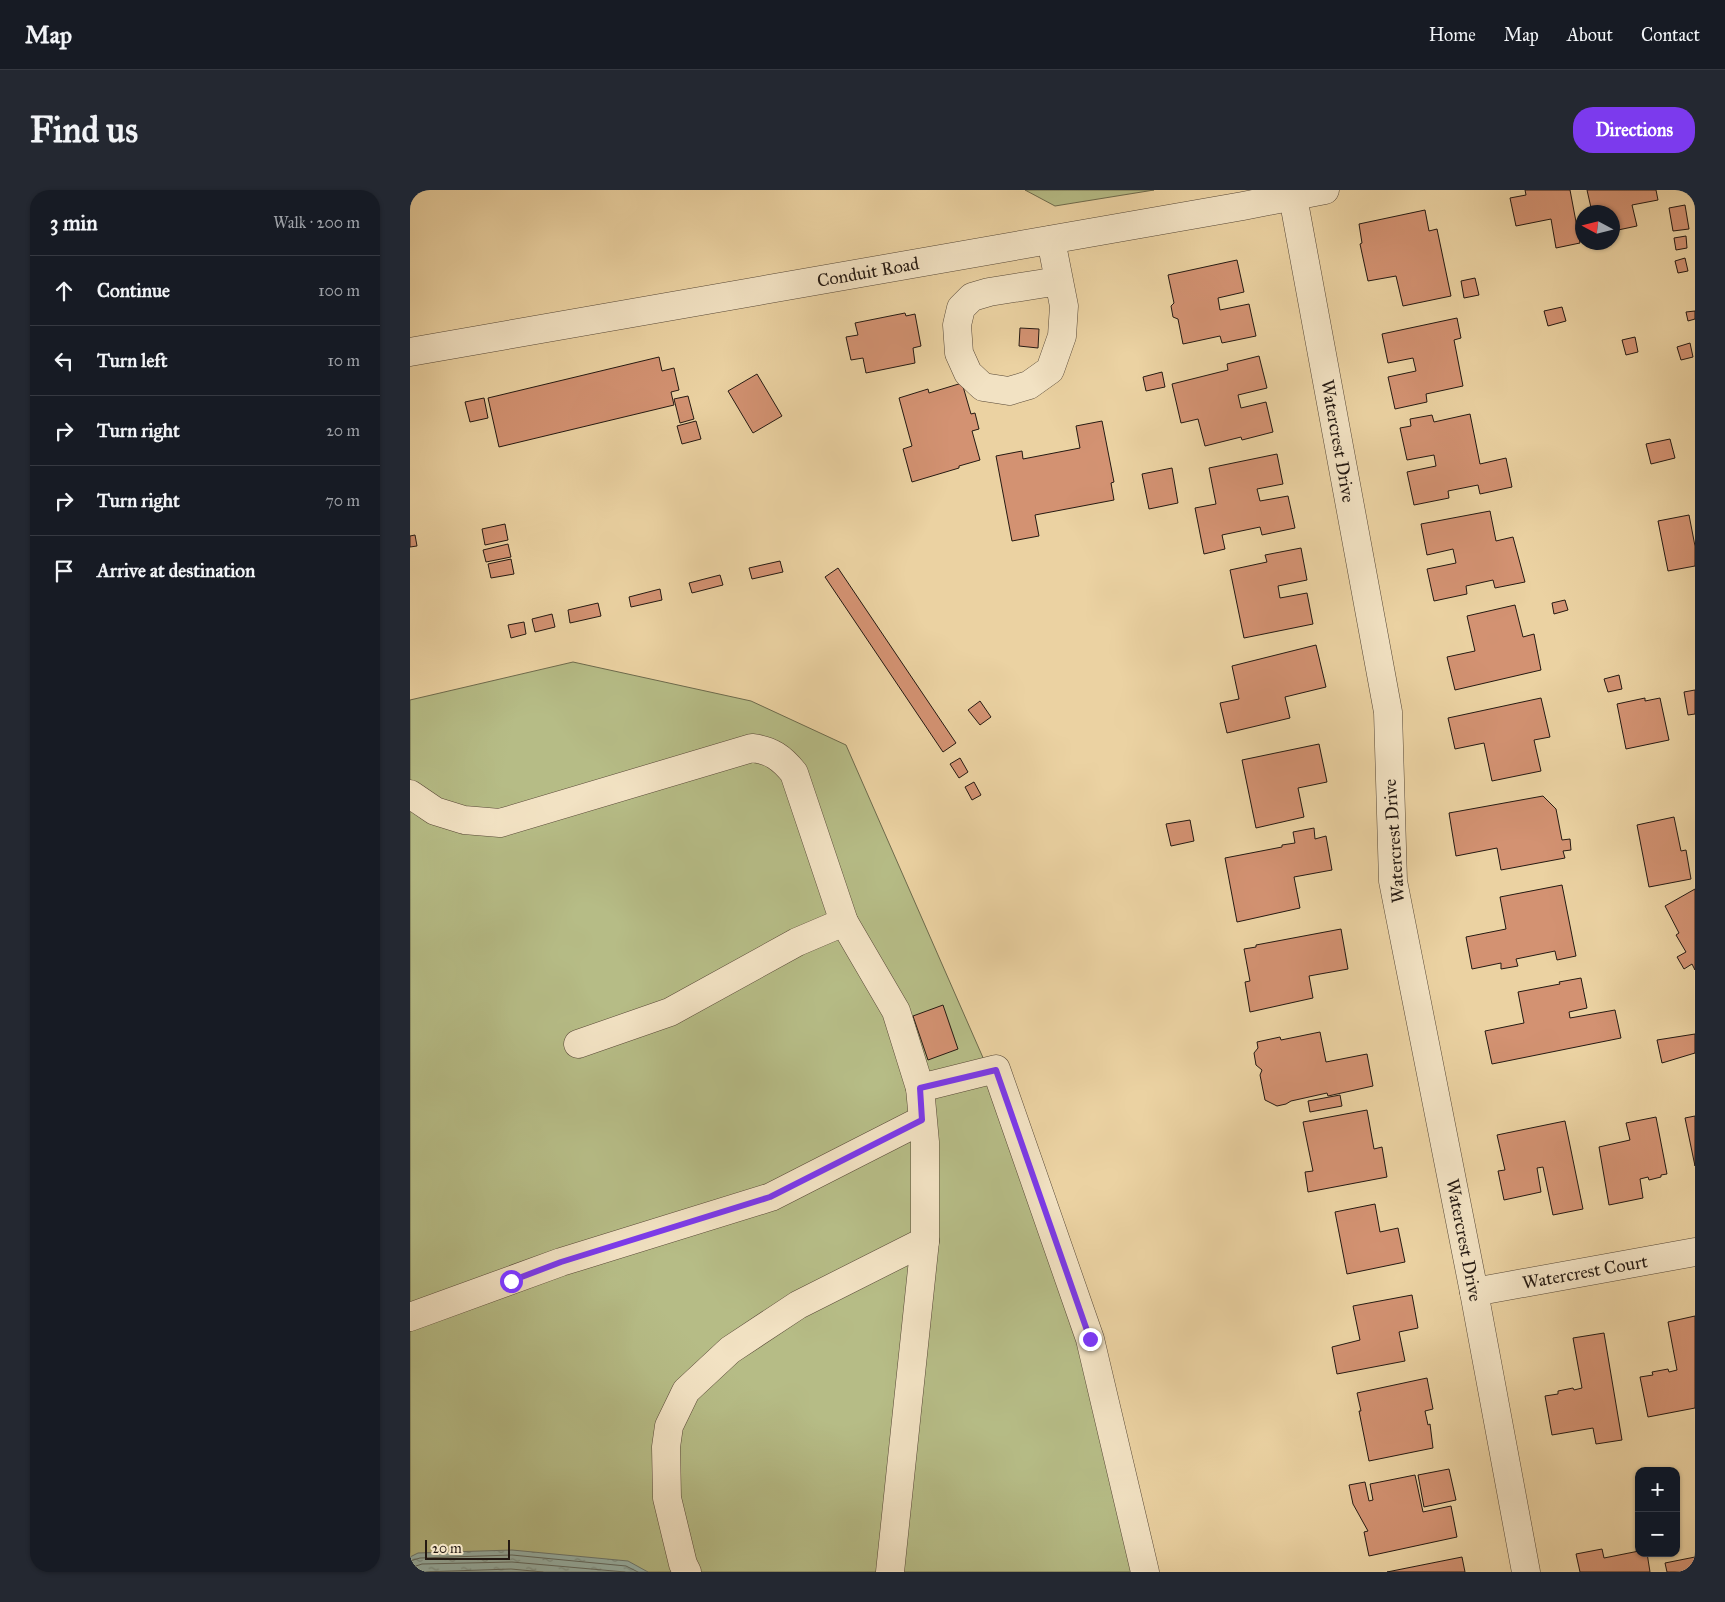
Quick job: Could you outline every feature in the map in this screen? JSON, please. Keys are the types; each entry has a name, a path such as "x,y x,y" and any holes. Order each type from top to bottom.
{"street":[{"name":"Conduit Road","path":"410,352 1051,240 1242,198 1294,197 1325,190"},
{"name":"Watercrest Drive","path":"1294,197 1388,712 1393,881 1474,1292 1526,1572"},
{"path":"1051,240 1064,306 1062,336 1050,370 1029,385 1009,391 983,387 968,373 959,353 956,325 961,308 972,297 989,292 1058,280"},
{"path":"410,794 435,811 464,820 500,823 752,748 765,750 785,762 794,773 844,922 896,1011 920,1088 925,1142 925,1242 890,1572"},
{"path":"578,1044 670,1012 798,942 844,922"},
{"path":"920,1088 996,1070 1090,1339 1145,1572"},
{"path":"410,1317 561,1262 770,1197 922,1120"},
{"path":"687,1572 683,1564 667,1498 666,1448 669,1426 686,1390 730,1350 798,1305 925,1242"},
{"name":"Watercrest Court","path":"1474,1292 1695,1252"}],"green space":[{"path":"1025,190 1154,190 1055,206"},
{"path":"573,662 751,701 846,745 1048,1206 1139,1572 410,1572 410,700"}],"water":[{"path":"512,1550 628,1561 648,1572 410,1572 410,1557 418,1553"}],"building":[{"path":"1525,190 1570,190 1575,216 1575,244 1556,248 1551,219 1516,226 1510,198 1526,195"},
{"path":"1587,190 1656,190 1658,200 1632,205 1637,226 1620,230 1620,205 1590,205"},
{"path":"1685,205 1689,229 1673,231 1669,208"},
{"path":"1425,210 1429,231 1437,229 1451,296 1403,306 1396,276 1368,281 1360,244 1362,243 1359,224"},
{"path":"1686,236 1687,248 1676,250 1674,238"},
{"path":"1685,258 1688,271 1678,273 1675,261"},
{"path":"1237,260 1244,292 1218,298 1220,310 1249,304 1256,336 1222,343 1220,336 1183,344 1178,319 1173,317 1171,306 1174,303 1168,275"},
{"path":"1475,278 1479,295 1464,298 1461,281"},
{"path":"1562,307 1566,321 1548,326 1544,311"},
{"path":"1695,311 1695,319 1688,321 1686,312"},
{"path":"905,313 906,316 915,314 921,346 913,348 915,363 866,373 863,358 851,360 846,337 858,335 855,323"},
{"path":"1457,318 1461,338 1454,340 1463,386 1426,394 1427,402 1395,409 1388,377 1416,371 1413,358 1388,363 1382,334"},
{"path":"1020,328 1039,329 1038,348 1019,346"},
{"path":"1635,337 1638,352 1626,355 1622,340"},
{"path":"1690,343 1693,357 1681,360 1677,347"},
{"path":"1259,356 1267,388 1238,395 1241,408 1266,402 1273,432 1242,440 1241,437 1205,446 1198,419 1181,423 1172,384 1228,370 1227,364"},
{"path":"659,357 662,371 674,368 679,390 671,392 674,405 499,447 488,398"},
{"path":"1162,372 1165,387 1146,391 1143,377"},
{"path":"757,374 782,416 753,433 728,391"},
{"path":"962,383 971,414 975,413 979,429 972,431 980,460 912,482 903,449 912,446 899,398 928,389 929,393"},
{"path":"688,396 694,419 680,423 674,399"},
{"path":"484,398 488,418 470,422 465,402"},
{"path":"1470,414 1480,464 1506,458 1512,487 1480,494 1478,485 1448,491 1449,498 1414,505 1407,472 1436,466 1434,455 1407,460 1400,428 1411,426 1410,419 1432,415 1434,422"},
{"path":"696,421 701,439 682,444 677,426"},
{"path":"1102,421 1114,482 1111,483 1114,500 1035,515 1039,536 1012,541 996,456 1022,451 1023,459 1080,448 1076,426"},
{"path":"1670,439 1675,458 1651,464 1646,444"},
{"path":"1277,454 1283,484 1257,489 1260,501 1288,496 1295,528 1262,535 1260,527 1222,535 1225,549 1204,554 1195,508 1216,504 1209,468"},
{"path":"1172,468 1178,503 1149,509 1142,474"},
{"path":"1490,511 1496,541 1513,537 1525,582 1495,588 1493,580 1466,586 1467,594 1434,601 1427,569 1456,563 1453,549 1427,555 1421,524"},
{"path":"1689,515 1695,546 1695,566 1668,571 1658,521"},
{"path":"505,524 508,540 485,545 482,529"},
{"path":"415,535 417,546 410,547 410,536"},
{"path":"508,544 511,557 486,562 483,550"},
{"path":"1301,548 1307,580 1278,586 1280,598 1307,593 1313,624 1244,638 1230,570 1267,562 1265,555"},
{"path":"511,559 514,574 491,578 488,564"},
{"path":"780,561 783,572 752,579 749,568"},
{"path":"838,568 956,743 943,752 825,577"},
{"path":"720,575 723,585 692,593 689,583"},
{"path":"660,589 662,600 631,607 629,597"},
{"path":"1565,600 1568,610 1554,614 1552,603"},
{"path":"598,603 601,616 570,623 568,610"},
{"path":"1515,605 1523,637 1534,634 1541,670 1455,690 1447,657 1475,651 1467,616"},
{"path":"552,614 555,627 535,632 532,619"},
{"path":"524,622 526,634 511,638 508,625"},
{"path":"1316,645 1326,687 1285,697 1290,718 1227,733 1220,703 1239,699 1232,666"},
{"path":"1619,675 1622,689 1608,692 1604,679"},
{"path":"1695,690 1695,714 1688,715 1684,692"},
{"path":"1541,698 1550,737 1534,740 1541,771 1492,781 1484,743 1455,749 1448,718"},
{"path":"1645,698 1645,701 1660,698 1669,740 1626,749 1617,704"},
{"path":"980,701 991,717 980,725 968,710"},
{"path":"1319,744 1327,782 1298,788 1304,817 1256,828 1242,760"},
{"path":"960,758 968,772 959,778 950,764"},
{"path":"974,782 981,795 972,800 965,787"},
{"path":"1543,796 1556,809 1562,840 1570,839 1571,850 1563,851 1565,858 1501,870 1497,848 1456,856 1449,813"},
{"path":"1674,817 1681,851 1686,850 1691,879 1649,887 1637,825"},
{"path":"1190,820 1194,841 1171,846 1166,824"},
{"path":"1314,828 1315,839 1326,836 1332,870 1294,877 1300,908 1237,922 1225,858 1295,843 1293,832"},
{"path":"1562,885 1576,956 1557,960 1555,951 1516,959 1518,966 1501,969 1501,963 1472,969 1466,937 1506,929 1500,897"},
{"path":"1695,889 1695,970 1692,964 1684,969 1677,957 1686,952 1676,935 1679,933 1665,906"},
{"path":"1341,929 1348,969 1309,976 1313,998 1250,1012 1245,982 1250,981 1244,949"},
{"path":"1581,978 1587,1008 1569,1012 1570,1018 1615,1010 1621,1038 1492,1064 1485,1031 1524,1023 1518,992"},
{"path":"943,1005 958,1049 928,1060 913,1016"},
{"path":"1320,1032 1326,1062 1367,1054 1373,1086 1328,1096 1327,1093 1277,1106 1265,1100 1260,1075 1262,1070 1256,1065 1254,1053 1258,1048 1257,1042 1280,1037 1281,1040"},
{"path":"1695,1034 1695,1053 1662,1063 1657,1040"},
{"path":"1340,1095 1342,1106 1310,1112 1308,1101"},
{"path":"1367,1110 1374,1149 1382,1147 1387,1177 1308,1192 1305,1172 1313,1171 1303,1122"},
{"path":"1695,1116 1695,1166 1685,1118"},
{"path":"1656,1117 1667,1174 1649,1180 1648,1177 1640,1179 1643,1198 1609,1205 1599,1147 1630,1140 1626,1123"},
{"path":"1565,1121 1583,1209 1553,1215 1543,1167 1537,1168 1541,1192 1504,1200 1498,1171 1505,1170 1497,1135"},
{"path":"1375,1204 1380,1232 1398,1228 1405,1262 1347,1274 1335,1212"},
{"path":"1412,1295 1418,1328 1399,1332 1405,1361 1337,1374 1332,1347 1360,1340 1353,1306"},
{"path":"1695,1316 1695,1408 1648,1417 1640,1377 1653,1375 1652,1372 1668,1369 1669,1372 1677,1370 1668,1322"},
{"path":"1604,1333 1622,1440 1596,1444 1593,1428 1552,1435 1545,1396 1558,1394 1558,1391 1582,1388 1573,1338"},
{"path":"1427,1378 1433,1409 1425,1411 1428,1425 1430,1424 1433,1448 1369,1461 1357,1393"},
{"path":"1449,1469 1456,1500 1424,1507 1418,1475"},
{"path":"1415,1475 1423,1512 1451,1506 1457,1537 1369,1556 1364,1532 1368,1531 1353,1504 1349,1485 1365,1482 1369,1501 1373,1500 1370,1484"},
{"path":"1602,1549 1604,1558 1635,1552 1635,1557 1648,1557 1650,1572 1580,1572 1576,1554"},
{"path":"1462,1557 1465,1572 1387,1572"},
{"path":"1695,1557 1695,1572 1667,1572 1665,1563"}],"route":[{"path":"511,1281 561,1262 770,1197 922,1120 920,1088 996,1070 1090,1339"}]}
